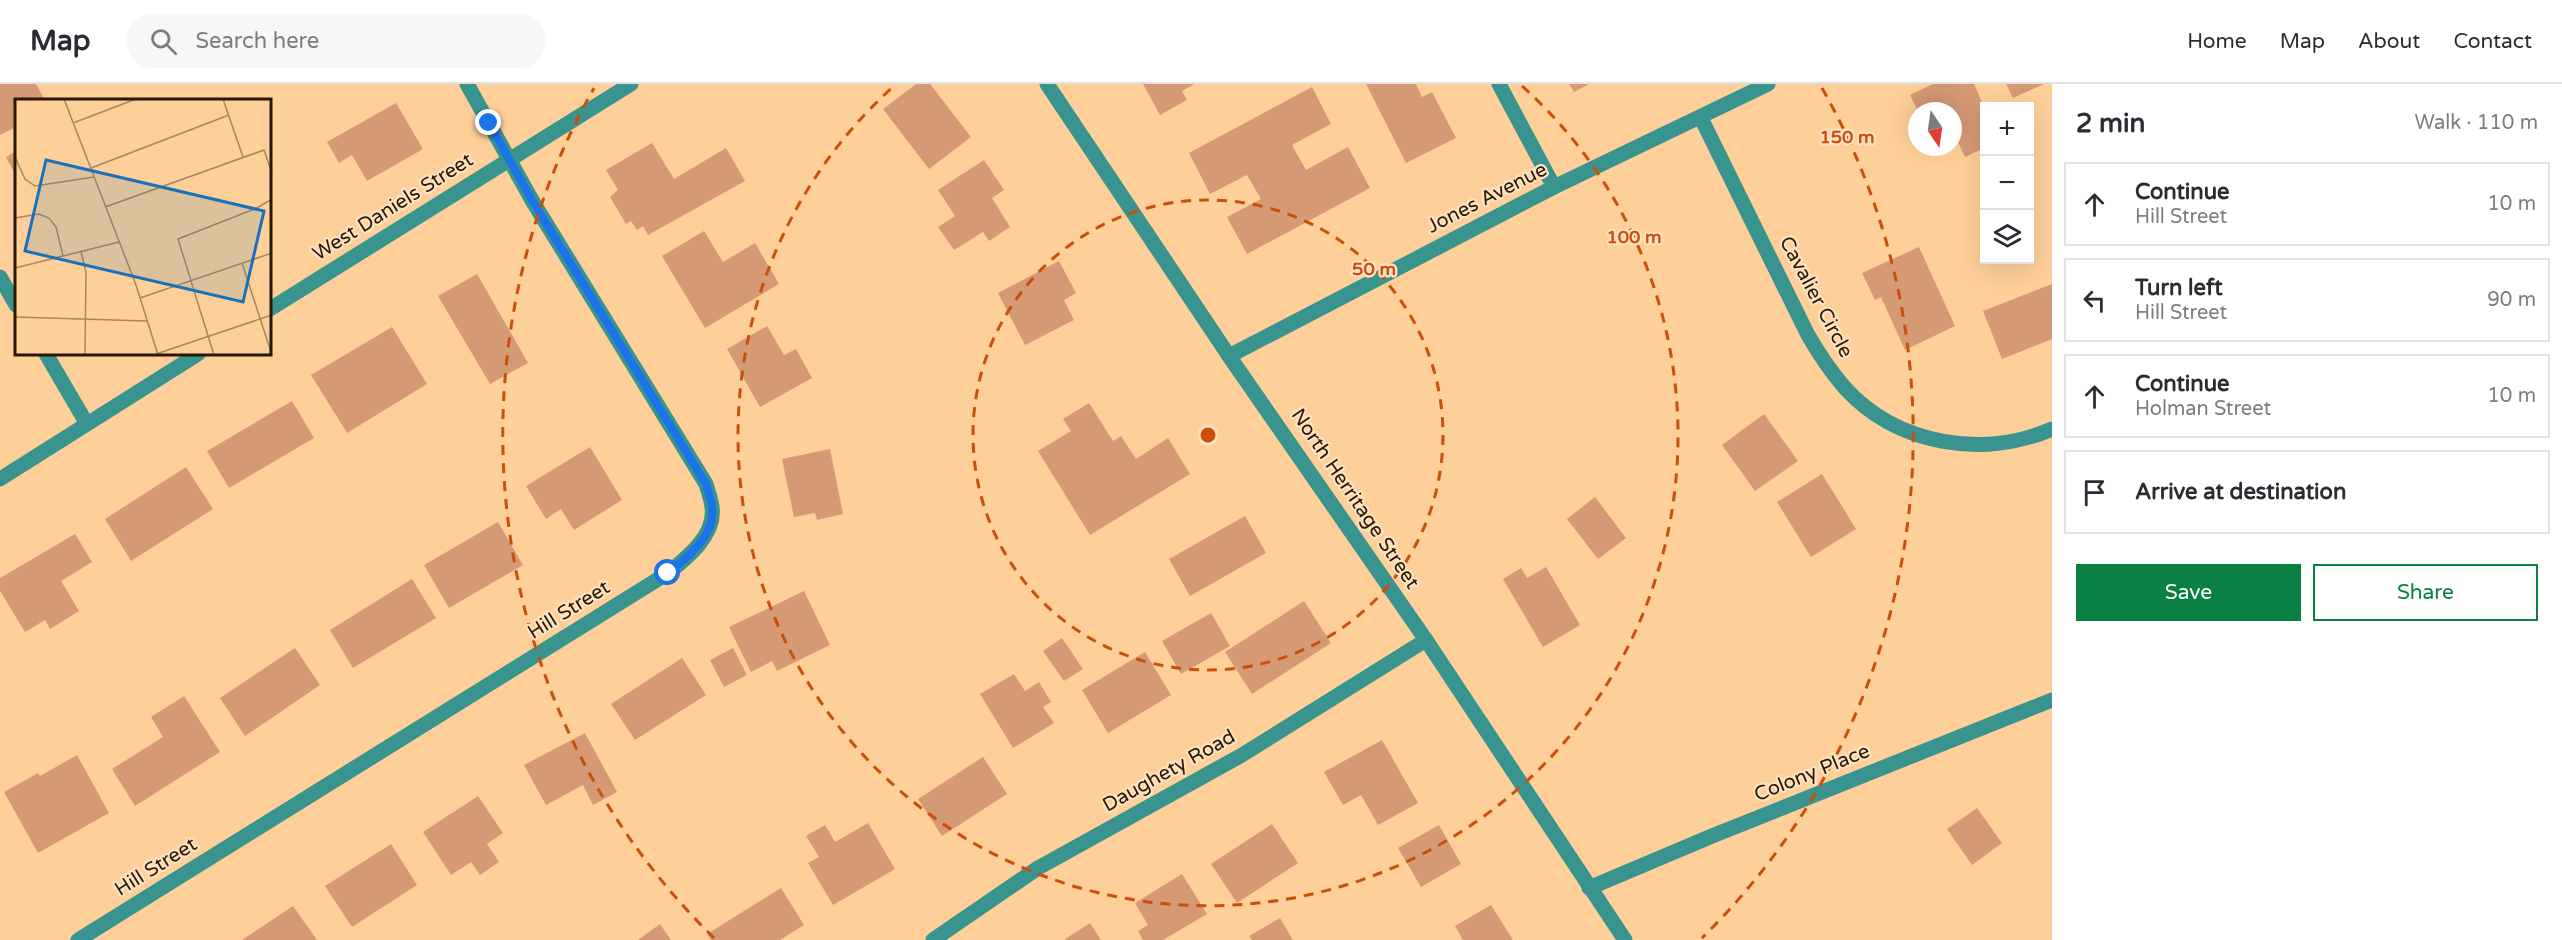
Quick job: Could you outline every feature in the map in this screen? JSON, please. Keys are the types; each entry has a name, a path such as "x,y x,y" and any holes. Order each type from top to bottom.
{"street":[{"name":"Hill Street","path":"78,940 668,573 691,555 707,533 713,510 706,484 533,202 466,84"},
{"name":"West Daniels Street","path":"272,308 631,84"},
{"name":"North Herritage Street","path":"1047,84 1229,356 1426,640 1625,940"},
{"path":"1499,84 1554,187"},
{"name":"Jones Avenue","path":"1229,356 1554,187 1768,84"},
{"name":"Cavalier Circle","path":"1701,118 1808,335 1824,361 1846,389 1867,408 1909,432 1973,446 2007,444 2052,429"},
{"path":"0,277 15,303"},
{"path":"47,356 87,424"},
{"path":"0,478 195,356"},
{"name":"Daughety Road","path":"933,940 1038,868 1242,755 1426,640"},
{"name":"Colony Place","path":"1589,888 1712,836 2052,700"}],"building":[{"path":"0,84 36,84 44,99 15,99 15,128 0,135"},
{"path":"916,84 930,84 971,137 929,169 883,109"},
{"path":"1143,84 1194,84 1182,91 1187,100 1160,115"},
{"path":"1366,84 1416,84 1422,97 1432,92 1456,138 1406,163"},
{"path":"1569,84 1589,84 1574,92"},
{"path":"1933,84 1974,84 1982,102 1980,102 1980,150 1965,157 1962,151 1962,102 1914,102 1910,95"},
{"path":"2006,84 2044,84 2013,98"},
{"path":"1312,87 1331,124 1292,145 1306,170 1348,147 1370,188 1247,254 1227,217 1261,199 1247,175 1210,194 1189,153"},
{"path":"396,103 423,149 367,181 352,155 339,163 327,142"},
{"path":"652,143 674,179 726,148 745,181 648,235 643,226 637,230 631,221 626,224 610,197 618,190 606,170"},
{"path":"15,152 15,174 6,157"},
{"path":"984,160 1004,190 992,198 1010,227 989,241 983,232 954,250 938,227 955,216 938,190"},
{"path":"704,231 723,262 755,243 779,284 705,328 662,256"},
{"path":"1919,247 1955,326 1905,350 1881,297 1875,300 1862,273"},
{"path":"1059,261 1076,293 1064,300 1074,320 1025,345 998,293"},
{"path":"477,274 528,363 490,384 438,296"},
{"path":"2052,284 2052,339 2002,359 1983,311"},
{"path":"767,326 784,355 796,349 812,378 760,407 727,349"},
{"path":"392,327 427,384 347,433 311,375"},
{"path":"292,401 314,438 229,488 207,451"},
{"path":"1089,403 1113,441 1121,436 1136,459 1168,438 1190,474 1090,535 1038,451 1071,431 1063,419"},
{"path":"1764,414 1798,461 1755,491 1722,445"},
{"path":"590,447 622,500 574,530 561,509 546,519 526,486"},
{"path":"830,449 843,514 817,520 815,513 794,517 782,459"},
{"path":"186,467 213,509 131,561 105,519"},
{"path":"1822,474 1856,529 1811,557 1777,502"},
{"path":"1595,497 1626,538 1598,559 1567,519"},
{"path":"1245,516 1266,553 1190,596 1169,559"},
{"path":"498,522 523,565 449,608 424,565"},
{"path":"75,534 92,562 61,581 79,611 50,629 45,620 25,632 0,591 0,578"},
{"path":"1546,567 1580,625 1543,647 1503,579 1521,568 1527,578"},
{"path":"412,579 436,618 353,668 330,630"},
{"path":"804,591 830,645 777,671 772,661 751,672 729,627"},
{"path":"1304,601 1331,643 1252,694 1225,652"},
{"path":"1211,613 1230,646 1181,674 1162,641"},
{"path":"1062,638 1083,669 1064,681 1043,651"},
{"path":"295,648 320,685 245,736 220,698"},
{"path":"733,648 747,675 724,687 710,660"},
{"path":"1145,652 1171,695 1108,733 1082,690"},
{"path":"682,658 706,695 635,740 611,704"},
{"path":"1014,674 1025,691 1039,682 1051,702 1043,707 1054,723 1013,748 980,694"},
{"path":"184,696 220,752 135,806 112,769 163,737 151,717"},
{"path":"585,733 617,792 593,805 583,785 546,805 524,765"},
{"path":"1382,740 1418,803 1378,825 1361,795 1343,805 1324,772"},
{"path":"77,755 109,813 38,853 4,792 38,773 40,776"},
{"path":"983,757 1007,794 942,836 918,799"},
{"path":"478,796 503,833 487,844 499,862 480,875 471,862 451,875 423,832"},
{"path":"1977,808 2002,843 1972,865 1947,829"},
{"path":"868,823 895,869 833,905 808,863 819,857 806,836 825,825 835,842"},
{"path":"1272,824 1298,863 1237,903 1211,864"},
{"path":"1439,825 1461,864 1421,887 1398,848"},
{"path":"391,844 417,885 352,927 325,886"},
{"path":"1182,874 1207,914 1163,940 1143,940 1138,931 1148,925 1135,903"},
{"path":"781,888 804,925 780,940 711,940 707,934"},
{"path":"1491,905 1513,940 1463,940 1455,926"},
{"path":"293,906 317,940 242,940"},
{"path":"1280,918 1293,940 1252,940 1249,936"},
{"path":"1090,923 1101,940 1064,940"},
{"path":"660,924 671,940 638,940"}],"route":[{"path":"489,123 533,202 706,484 713,510 707,533 691,555 668,573"}]}
